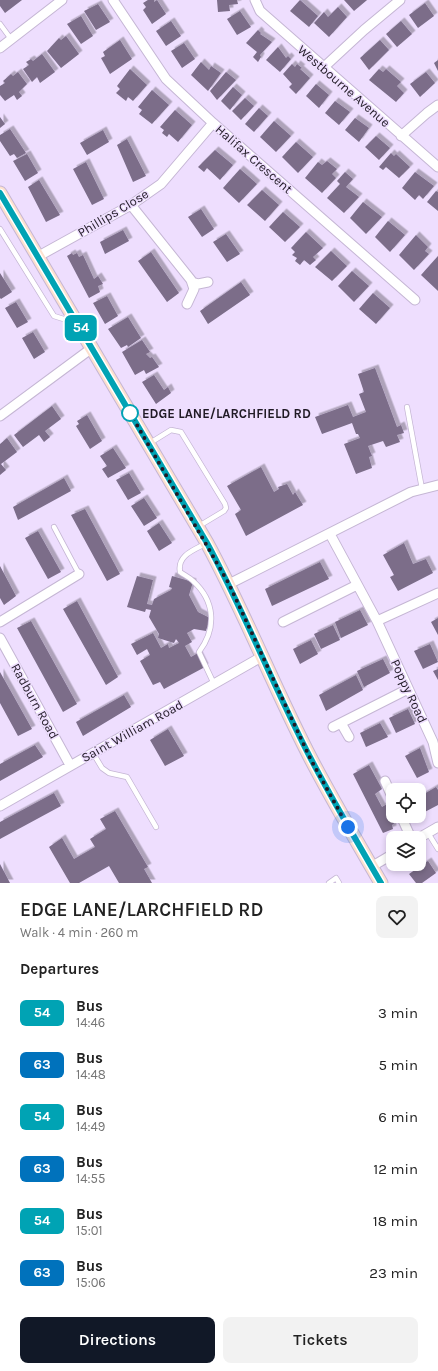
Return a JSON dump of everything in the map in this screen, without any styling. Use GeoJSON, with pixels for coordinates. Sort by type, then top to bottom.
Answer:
{"type":"FeatureCollection","features":[{"type":"Feature","properties":{"kind":"street"},"geometry":{"type":"LineString","coordinates":[[0,48],[62,0]]}},
{"type":"Feature","properties":{"kind":"street","name":"Halifax Crescent"},"geometry":{"type":"LineString","coordinates":[[114,0],[166,79],[213,123],[415,300]]}},
{"type":"Feature","properties":{"kind":"street","name":"Westbourne Avenue"},"geometry":{"type":"LineString","coordinates":[[255,0],[260,11],[323,68],[438,167]]}},
{"type":"Feature","properties":{"kind":"street"},"geometry":{"type":"LineString","coordinates":[[323,68],[364,30],[400,0]]}},
{"type":"Feature","properties":{"kind":"street"},"geometry":{"type":"LineString","coordinates":[[401,136],[438,105]]}},
{"type":"Feature","properties":{"kind":"street","name":"Phillips Close"},"geometry":{"type":"LineString","coordinates":[[37,257],[131,205],[161,184],[213,123]]}},
{"type":"Feature","properties":{"kind":"street"},"geometry":{"type":"LineString","coordinates":[[0,193],[207,543],[229,584],[310,758],[381,883]]}},
{"type":"Feature","properties":{"kind":"street"},"geometry":{"type":"LineString","coordinates":[[131,205],[192,282],[194,290],[187,304]]}},
{"type":"Feature","properties":{"kind":"street"},"geometry":{"type":"LineString","coordinates":[[192,282],[198,284],[208,282]]}},
{"type":"Feature","properties":{"kind":"street"},"geometry":{"type":"LineString","coordinates":[[0,416],[92,348]]}},
{"type":"Feature","properties":{"kind":"street"},"geometry":{"type":"LineString","coordinates":[[229,584],[411,492],[438,485]]}},
{"type":"Feature","properties":{"kind":"street","name":"Poppy Road"},"geometry":{"type":"LineString","coordinates":[[330,534],[376,621],[433,742],[438,763]]}},
{"type":"Feature","properties":{"kind":"street"},"geometry":{"type":"LineString","coordinates":[[0,622],[79,574]]}},
{"type":"Feature","properties":{"kind":"street"},"geometry":{"type":"LineString","coordinates":[[283,622],[357,585]]}},
{"type":"Feature","properties":{"kind":"street"},"geometry":{"type":"LineString","coordinates":[[376,621],[438,593]]}},
{"type":"Feature","properties":{"kind":"street"},"geometry":{"type":"LineString","coordinates":[[295,616],[298,625]]}},
{"type":"Feature","properties":{"kind":"street","name":"Radburn Road"},"geometry":{"type":"LineString","coordinates":[[0,638],[70,765]]}},
{"type":"Feature","properties":{"kind":"street","name":"Saint William Road"},"geometry":{"type":"LineString","coordinates":[[0,806],[263,656]]}},
{"type":"Feature","properties":{"kind":"street"},"geometry":{"type":"LineString","coordinates":[[349,737],[337,725],[408,689]]}},
{"type":"Feature","properties":{"kind":"street"},"geometry":{"type":"LineString","coordinates":[[428,833],[438,827]]}},
{"type":"Feature","properties":{"kind":"street"},"geometry":{"type":"LineString","coordinates":[[371,867],[386,858]]}},
{"type":"Feature","properties":{"kind":"lane"},"geometry":{"type":"LineString","coordinates":[[0,24],[11,39]]}},
{"type":"Feature","properties":{"kind":"lane"},"geometry":{"type":"LineString","coordinates":[[0,229],[54,316],[78,324]]}},
{"type":"Feature","properties":{"kind":"lane"},"geometry":{"type":"LineString","coordinates":[[407,407],[422,489]]}},
{"type":"Feature","properties":{"kind":"lane"},"geometry":{"type":"LineString","coordinates":[[149,444],[171,430],[181,432],[225,504],[226,508],[224,511],[197,527]]}},
{"type":"Feature","properties":{"kind":"lane"},"geometry":{"type":"LineString","coordinates":[[54,527],[79,574]]}},
{"type":"Feature","properties":{"kind":"lane"},"geometry":{"type":"LineString","coordinates":[[207,543],[185,555],[181,560],[179,567],[180,572],[197,585],[212,614],[212,624],[206,643],[199,652],[214,684]]}},
{"type":"Feature","properties":{"kind":"lane"},"geometry":{"type":"LineString","coordinates":[[92,753],[102,768],[109,773],[127,777],[156,827]]}},
{"type":"Feature","properties":{"kind":"lane"},"geometry":{"type":"LineString","coordinates":[[428,833],[438,849]]}},
{"type":"Feature","properties":{"kind":"lane"},"geometry":{"type":"LineString","coordinates":[[329,883],[336,878],[339,883]]}},
{"type":"Feature","properties":{"kind":"building"},"geometry":{"type":"Polygon","coordinates":[[[0,0],[22,0],[5,13],[0,6],[0,0]]]}},
{"type":"Feature","properties":{"kind":"building"},"geometry":{"type":"Polygon","coordinates":[[[148,0],[154,0],[154,2],[157,0],[166,14],[152,24],[143,10],[146,7],[143,3],[148,0]]]}},
{"type":"Feature","properties":{"kind":"building"},"geometry":{"type":"Polygon","coordinates":[[[217,0],[237,0],[238,4],[229,5],[230,11],[218,12],[217,0]]]}},
{"type":"Feature","properties":{"kind":"building"},"geometry":{"type":"Polygon","coordinates":[[[300,0],[318,16],[309,27],[290,11],[300,0]]]}},
{"type":"Feature","properties":{"kind":"building"},"geometry":{"type":"Polygon","coordinates":[[[344,0],[367,0],[354,11],[344,0]]]}},
{"type":"Feature","properties":{"kind":"building"},"geometry":{"type":"Polygon","coordinates":[[[425,3],[434,16],[418,28],[409,15],[425,3]]]}},
{"type":"Feature","properties":{"kind":"building"},"geometry":{"type":"Polygon","coordinates":[[[98,4],[110,22],[96,30],[84,11],[98,4]]]}},
{"type":"Feature","properties":{"kind":"building"},"geometry":{"type":"Polygon","coordinates":[[[338,7],[347,17],[329,37],[314,23],[324,12],[328,17],[338,7]]]}},
{"type":"Feature","properties":{"kind":"building"},"geometry":{"type":"Polygon","coordinates":[[[240,11],[251,27],[237,35],[227,19],[240,11]]]}},
{"type":"Feature","properties":{"kind":"building"},"geometry":{"type":"Polygon","coordinates":[[[81,16],[93,36],[81,44],[67,24],[81,16]]]}},
{"type":"Feature","properties":{"kind":"building"},"geometry":{"type":"Polygon","coordinates":[[[171,21],[181,36],[166,46],[156,31],[171,21]]]}},
{"type":"Feature","properties":{"kind":"building"},"geometry":{"type":"Polygon","coordinates":[[[401,21],[412,34],[397,47],[386,34],[401,21]]]}},
{"type":"Feature","properties":{"kind":"building"},"geometry":{"type":"Polygon","coordinates":[[[258,30],[261,33],[260,34],[272,42],[260,55],[261,57],[258,62],[253,57],[257,52],[246,43],[258,30]]]}},
{"type":"Feature","properties":{"kind":"building"},"geometry":{"type":"Polygon","coordinates":[[[66,36],[79,54],[61,68],[47,51],[59,38],[61,40],[66,36]]]}},
{"type":"Feature","properties":{"kind":"building"},"geometry":{"type":"Polygon","coordinates":[[[120,40],[132,59],[110,74],[101,58],[105,56],[103,52],[120,40]]]}},
{"type":"Feature","properties":{"kind":"building"},"geometry":{"type":"Polygon","coordinates":[[[380,40],[389,50],[369,70],[360,58],[380,40]]]}},
{"type":"Feature","properties":{"kind":"building"},"geometry":{"type":"Polygon","coordinates":[[[184,43],[195,59],[182,68],[171,51],[184,43]]]}},
{"type":"Feature","properties":{"kind":"building"},"geometry":{"type":"Polygon","coordinates":[[[278,47],[286,58],[288,56],[291,59],[280,72],[266,60],[278,47]]]}},
{"type":"Feature","properties":{"kind":"building"},"geometry":{"type":"Polygon","coordinates":[[[42,54],[55,72],[40,83],[37,77],[32,82],[23,69],[29,65],[26,62],[31,59],[33,61],[42,54]]]}},
{"type":"Feature","properties":{"kind":"building"},"geometry":{"type":"Polygon","coordinates":[[[438,60],[438,71],[434,63],[438,60]]]}},
{"type":"Feature","properties":{"kind":"building"},"geometry":{"type":"Polygon","coordinates":[[[201,62],[209,70],[211,66],[221,73],[208,91],[191,75],[201,62]]]}},
{"type":"Feature","properties":{"kind":"building"},"geometry":{"type":"Polygon","coordinates":[[[292,64],[295,67],[297,64],[302,68],[300,69],[310,78],[296,94],[289,87],[292,84],[283,74],[292,64]]]}},
{"type":"Feature","properties":{"kind":"building"},"geometry":{"type":"Polygon","coordinates":[[[130,69],[147,85],[133,101],[128,97],[126,101],[116,93],[120,89],[117,86],[130,69]]]}},
{"type":"Feature","properties":{"kind":"building"},"geometry":{"type":"Polygon","coordinates":[[[379,69],[383,72],[386,69],[401,82],[397,86],[404,93],[396,102],[369,80],[379,69]]]}},
{"type":"Feature","properties":{"kind":"building"},"geometry":{"type":"Polygon","coordinates":[[[18,72],[27,84],[19,92],[22,96],[17,100],[14,95],[5,101],[0,95],[0,86],[5,83],[3,81],[11,74],[13,76],[18,72]]]}},
{"type":"Feature","properties":{"kind":"building"},"geometry":{"type":"Polygon","coordinates":[[[226,72],[236,80],[217,100],[210,91],[226,72]]]}},
{"type":"Feature","properties":{"kind":"building"},"geometry":{"type":"Polygon","coordinates":[[[426,72],[435,83],[420,97],[410,84],[426,72]]]}},
{"type":"Feature","properties":{"kind":"building"},"geometry":{"type":"Polygon","coordinates":[[[316,84],[329,95],[319,108],[306,96],[316,84]]]}},
{"type":"Feature","properties":{"kind":"building"},"geometry":{"type":"Polygon","coordinates":[[[233,87],[242,95],[230,110],[221,101],[233,87]]]}},
{"type":"Feature","properties":{"kind":"building"},"geometry":{"type":"Polygon","coordinates":[[[152,90],[169,105],[152,124],[139,114],[142,110],[138,107],[152,90]]]}},
{"type":"Feature","properties":{"kind":"building"},"geometry":{"type":"Polygon","coordinates":[[[245,98],[254,106],[241,120],[232,111],[245,98]]]}},
{"type":"Feature","properties":{"kind":"building"},"geometry":{"type":"Polygon","coordinates":[[[335,101],[350,112],[339,125],[325,113],[335,101]]]}},
{"type":"Feature","properties":{"kind":"building"},"geometry":{"type":"Polygon","coordinates":[[[259,108],[268,116],[254,132],[245,124],[259,108]]]}},
{"type":"Feature","properties":{"kind":"building"},"geometry":{"type":"Polygon","coordinates":[[[175,110],[192,125],[178,142],[169,134],[167,137],[162,133],[164,130],[160,127],[175,110]]]}},
{"type":"Feature","properties":{"kind":"building"},"geometry":{"type":"Polygon","coordinates":[[[0,117],[5,124],[0,128],[0,117]]]}},
{"type":"Feature","properties":{"kind":"building"},"geometry":{"type":"Polygon","coordinates":[[[355,118],[369,128],[359,142],[345,130],[355,118]]]}},
{"type":"Feature","properties":{"kind":"building"},"geometry":{"type":"Polygon","coordinates":[[[274,121],[291,136],[276,152],[260,137],[274,121]]]}},
{"type":"Feature","properties":{"kind":"building"},"geometry":{"type":"Polygon","coordinates":[[[10,129],[26,153],[17,158],[14,154],[10,156],[0,141],[0,135],[10,129]]]}},
{"type":"Feature","properties":{"kind":"building"},"geometry":{"type":"Polygon","coordinates":[[[103,130],[109,142],[87,155],[80,143],[103,130]]]}},
{"type":"Feature","properties":{"kind":"building"},"geometry":{"type":"Polygon","coordinates":[[[376,136],[390,148],[379,160],[365,147],[376,136]]]}},
{"type":"Feature","properties":{"kind":"building"},"geometry":{"type":"Polygon","coordinates":[[[127,139],[146,176],[133,182],[117,145],[127,139]]]}},
{"type":"Feature","properties":{"kind":"building"},"geometry":{"type":"Polygon","coordinates":[[[296,142],[313,157],[298,173],[282,157],[296,142]]]}},
{"type":"Feature","properties":{"kind":"building"},"geometry":{"type":"Polygon","coordinates":[[[215,150],[233,165],[220,180],[207,168],[204,172],[198,167],[215,150]]]}},
{"type":"Feature","properties":{"kind":"building"},"geometry":{"type":"Polygon","coordinates":[[[391,153],[394,156],[396,154],[410,167],[399,178],[386,167],[383,170],[379,167],[391,153]]]}},
{"type":"Feature","properties":{"kind":"building"},"geometry":{"type":"Polygon","coordinates":[[[27,154],[38,173],[25,181],[13,161],[27,154]]]}},
{"type":"Feature","properties":{"kind":"building"},"geometry":{"type":"Polygon","coordinates":[[[327,161],[337,169],[332,174],[336,178],[322,193],[305,178],[318,162],[322,165],[327,161]]]}},
{"type":"Feature","properties":{"kind":"building"},"geometry":{"type":"Polygon","coordinates":[[[86,162],[104,199],[92,205],[73,169],[86,162]]]}},
{"type":"Feature","properties":{"kind":"building"},"geometry":{"type":"Polygon","coordinates":[[[240,169],[257,184],[239,203],[223,188],[240,169]]]}},
{"type":"Feature","properties":{"kind":"building"},"geometry":{"type":"Polygon","coordinates":[[[345,172],[353,179],[346,187],[359,197],[344,213],[327,198],[340,184],[337,181],[345,172]]]}},
{"type":"Feature","properties":{"kind":"building"},"geometry":{"type":"Polygon","coordinates":[[[415,172],[434,186],[423,199],[419,195],[415,200],[402,188],[415,172]]]}},
{"type":"Feature","properties":{"kind":"building"},"geometry":{"type":"Polygon","coordinates":[[[39,180],[60,215],[46,222],[28,187],[39,180]]]}},
{"type":"Feature","properties":{"kind":"building"},"geometry":{"type":"Polygon","coordinates":[[[262,190],[279,205],[265,221],[247,205],[262,190]]]}},
{"type":"Feature","properties":{"kind":"building"},"geometry":{"type":"Polygon","coordinates":[[[436,191],[438,192],[438,211],[427,202],[436,191]]]}},
{"type":"Feature","properties":{"kind":"building"},"geometry":{"type":"Polygon","coordinates":[[[363,202],[382,217],[366,234],[350,218],[363,202]]]}},
{"type":"Feature","properties":{"kind":"building"},"geometry":{"type":"Polygon","coordinates":[[[201,209],[214,229],[202,237],[188,217],[201,209]]]}},
{"type":"Feature","properties":{"kind":"building"},"geometry":{"type":"Polygon","coordinates":[[[283,212],[300,227],[285,242],[269,227],[283,212]]]}},
{"type":"Feature","properties":{"kind":"building"},"geometry":{"type":"Polygon","coordinates":[[[388,221],[405,235],[390,252],[375,237],[388,221]]]}},
{"type":"Feature","properties":{"kind":"building"},"geometry":{"type":"Polygon","coordinates":[[[123,230],[129,241],[105,254],[100,242],[123,230]]]}},
{"type":"Feature","properties":{"kind":"building"},"geometry":{"type":"Polygon","coordinates":[[[306,232],[323,248],[313,257],[316,260],[310,265],[304,260],[300,265],[295,261],[297,258],[292,255],[295,252],[291,248],[306,232]]]}},
{"type":"Feature","properties":{"kind":"building"},"geometry":{"type":"Polygon","coordinates":[[[226,234],[240,254],[227,262],[213,242],[226,234]]]}},
{"type":"Feature","properties":{"kind":"building"},"geometry":{"type":"Polygon","coordinates":[[[416,235],[428,247],[425,251],[429,254],[414,270],[399,255],[416,235]]]}},
{"type":"Feature","properties":{"kind":"building"},"geometry":{"type":"Polygon","coordinates":[[[331,251],[347,266],[332,281],[315,267],[331,251]]]}},
{"type":"Feature","properties":{"kind":"building"},"geometry":{"type":"Polygon","coordinates":[[[151,252],[179,293],[167,302],[138,261],[151,252]]]}},
{"type":"Feature","properties":{"kind":"building"},"geometry":{"type":"Polygon","coordinates":[[[72,253],[73,255],[77,253],[79,257],[83,255],[94,279],[98,276],[103,284],[98,286],[100,292],[89,298],[67,256],[72,253]]]}},
{"type":"Feature","properties":{"kind":"building"},"geometry":{"type":"Polygon","coordinates":[[[438,256],[438,291],[421,275],[438,256]]]}},
{"type":"Feature","properties":{"kind":"building"},"geometry":{"type":"Polygon","coordinates":[[[352,271],[369,286],[354,302],[338,286],[352,271]]]}},
{"type":"Feature","properties":{"kind":"building"},"geometry":{"type":"Polygon","coordinates":[[[0,273],[12,292],[1,299],[0,298],[0,273]]]}},
{"type":"Feature","properties":{"kind":"building"},"geometry":{"type":"Polygon","coordinates":[[[241,282],[250,295],[208,324],[200,311],[241,282]]]}},
{"type":"Feature","properties":{"kind":"building"},"geometry":{"type":"Polygon","coordinates":[[[373,293],[390,308],[376,324],[359,309],[373,293]]]}},
{"type":"Feature","properties":{"kind":"building"},"geometry":{"type":"Polygon","coordinates":[[[107,296],[118,316],[105,324],[93,303],[107,296]]]}},
{"type":"Feature","properties":{"kind":"building"},"geometry":{"type":"Polygon","coordinates":[[[16,302],[28,322],[17,328],[5,308],[16,302]]]}},
{"type":"Feature","properties":{"kind":"building"},"geometry":{"type":"Polygon","coordinates":[[[128,317],[141,338],[128,347],[127,345],[121,348],[108,329],[128,317]]]}},
{"type":"Feature","properties":{"kind":"building"},"geometry":{"type":"Polygon","coordinates":[[[33,332],[45,352],[34,359],[22,338],[33,332]]]}},
{"type":"Feature","properties":{"kind":"building"},"geometry":{"type":"Polygon","coordinates":[[[142,340],[150,352],[146,354],[150,358],[152,357],[159,367],[146,374],[144,370],[135,375],[122,352],[142,340]]]}},
{"type":"Feature","properties":{"kind":"building"},"geometry":{"type":"Polygon","coordinates":[[[375,368],[397,427],[401,425],[404,433],[397,435],[400,442],[386,447],[383,441],[368,446],[372,456],[369,457],[372,468],[356,474],[344,444],[360,438],[358,434],[356,434],[352,423],[322,434],[315,417],[348,405],[353,417],[366,412],[359,394],[364,392],[358,374],[375,368]]]}},
{"type":"Feature","properties":{"kind":"building"},"geometry":{"type":"Polygon","coordinates":[[[154,375],[164,390],[168,387],[171,393],[156,404],[142,382],[154,375]]]}},
{"type":"Feature","properties":{"kind":"building"},"geometry":{"type":"Polygon","coordinates":[[[52,406],[61,419],[45,431],[50,437],[44,442],[39,435],[23,447],[14,435],[52,406]]]}},
{"type":"Feature","properties":{"kind":"building"},"geometry":{"type":"Polygon","coordinates":[[[87,415],[102,441],[90,449],[76,426],[79,424],[77,421],[87,415]]]}},
{"type":"Feature","properties":{"kind":"building"},"geometry":{"type":"Polygon","coordinates":[[[7,438],[17,452],[1,464],[6,470],[0,475],[0,444],[7,438]]]}},
{"type":"Feature","properties":{"kind":"building"},"geometry":{"type":"Polygon","coordinates":[[[113,448],[126,468],[108,478],[102,469],[107,466],[100,456],[113,448]]]}},
{"type":"Feature","properties":{"kind":"building"},"geometry":{"type":"Polygon","coordinates":[[[261,467],[274,492],[279,489],[278,487],[287,484],[293,495],[295,492],[303,505],[246,536],[235,514],[241,510],[227,486],[261,467]]]}},
{"type":"Feature","properties":{"kind":"building"},"geometry":{"type":"Polygon","coordinates":[[[129,473],[141,493],[128,500],[116,480],[129,473]]]}},
{"type":"Feature","properties":{"kind":"building"},"geometry":{"type":"Polygon","coordinates":[[[64,478],[71,491],[18,520],[13,507],[64,478]]]}},
{"type":"Feature","properties":{"kind":"building"},"geometry":{"type":"Polygon","coordinates":[[[144,498],[157,518],[144,526],[131,506],[144,498]]]}},
{"type":"Feature","properties":{"kind":"building"},"geometry":{"type":"Polygon","coordinates":[[[85,509],[120,574],[107,581],[71,515],[85,509]]]}},
{"type":"Feature","properties":{"kind":"building"},"geometry":{"type":"Polygon","coordinates":[[[159,523],[172,543],[159,551],[147,531],[159,523]]]}},
{"type":"Feature","properties":{"kind":"building"},"geometry":{"type":"Polygon","coordinates":[[[38,531],[61,572],[48,579],[25,538],[38,531]]]}},
{"type":"Feature","properties":{"kind":"building"},"geometry":{"type":"Polygon","coordinates":[[[404,543],[413,564],[426,559],[433,573],[398,591],[390,577],[394,575],[383,555],[404,543]]]}},
{"type":"Feature","properties":{"kind":"building"},"geometry":{"type":"Polygon","coordinates":[[[320,562],[329,579],[272,606],[265,589],[320,562]]]}},
{"type":"Feature","properties":{"kind":"building"},"geometry":{"type":"Polygon","coordinates":[[[0,566],[16,596],[4,605],[0,598],[0,566]]]}},
{"type":"Feature","properties":{"kind":"building"},"geometry":{"type":"Polygon","coordinates":[[[137,576],[153,580],[147,604],[152,605],[154,599],[171,590],[172,588],[169,587],[172,576],[193,582],[189,595],[198,612],[210,618],[206,631],[194,629],[187,633],[192,642],[185,646],[191,657],[198,653],[205,667],[164,689],[160,682],[153,685],[140,661],[150,655],[147,649],[137,655],[131,644],[153,633],[161,648],[168,644],[169,648],[179,643],[176,639],[174,643],[158,638],[159,634],[149,617],[151,610],[146,609],[145,612],[127,607],[137,576]]]}},
{"type":"Feature","properties":{"kind":"building"},"geometry":{"type":"Polygon","coordinates":[[[77,601],[118,677],[106,685],[63,609],[77,601]]]}},
{"type":"Feature","properties":{"kind":"building"},"geometry":{"type":"Polygon","coordinates":[[[360,610],[368,625],[341,638],[335,622],[360,610]]]}},
{"type":"Feature","properties":{"kind":"building"},"geometry":{"type":"Polygon","coordinates":[[[438,618],[438,635],[431,622],[438,618]]]}},
{"type":"Feature","properties":{"kind":"building"},"geometry":{"type":"Polygon","coordinates":[[[31,621],[77,704],[63,712],[17,628],[31,621]]]}},
{"type":"Feature","properties":{"kind":"building"},"geometry":{"type":"Polygon","coordinates":[[[333,625],[340,640],[321,649],[314,634],[333,625]]]}},
{"type":"Feature","properties":{"kind":"building"},"geometry":{"type":"Polygon","coordinates":[[[311,640],[318,654],[300,664],[293,649],[311,640]]]}},
{"type":"Feature","properties":{"kind":"building"},"geometry":{"type":"Polygon","coordinates":[[[430,644],[438,662],[423,669],[414,651],[430,644]]]}},
{"type":"Feature","properties":{"kind":"building"},"geometry":{"type":"Polygon","coordinates":[[[383,659],[390,673],[364,687],[357,671],[383,659]]]}},
{"type":"Feature","properties":{"kind":"building"},"geometry":{"type":"Polygon","coordinates":[[[438,669],[438,680],[433,671],[438,669]]]}},
{"type":"Feature","properties":{"kind":"building"},"geometry":{"type":"Polygon","coordinates":[[[0,672],[32,729],[18,736],[0,703],[0,672]]]}},
{"type":"Feature","properties":{"kind":"building"},"geometry":{"type":"Polygon","coordinates":[[[356,675],[363,690],[326,711],[319,695],[356,675]]]}},
{"type":"Feature","properties":{"kind":"building"},"geometry":{"type":"Polygon","coordinates":[[[124,695],[131,707],[83,736],[76,722],[124,695]]]}},
{"type":"Feature","properties":{"kind":"building"},"geometry":{"type":"Polygon","coordinates":[[[408,709],[415,724],[396,733],[389,718],[408,709]]]}},
{"type":"Feature","properties":{"kind":"building"},"geometry":{"type":"Polygon","coordinates":[[[380,723],[388,737],[366,747],[360,733],[380,723]]]}},
{"type":"Feature","properties":{"kind":"building"},"geometry":{"type":"Polygon","coordinates":[[[168,729],[184,756],[165,766],[150,740],[168,729]]]}},
{"type":"Feature","properties":{"kind":"building"},"geometry":{"type":"Polygon","coordinates":[[[35,745],[43,757],[0,781],[0,764],[35,745]]]}},
{"type":"Feature","properties":{"kind":"building"},"geometry":{"type":"Polygon","coordinates":[[[420,748],[429,772],[417,778],[405,756],[420,748]]]}},
{"type":"Feature","properties":{"kind":"building"},"geometry":{"type":"Polygon","coordinates":[[[369,765],[382,789],[375,794],[382,807],[386,805],[386,823],[394,823],[392,825],[393,829],[383,833],[353,774],[369,765]]]}},
{"type":"Feature","properties":{"kind":"building"},"geometry":{"type":"Polygon","coordinates":[[[436,787],[438,790],[438,805],[426,811],[426,793],[436,787]]]}},
{"type":"Feature","properties":{"kind":"building"},"geometry":{"type":"Polygon","coordinates":[[[54,793],[61,806],[0,839],[0,822],[54,793]]]}},
{"type":"Feature","properties":{"kind":"building"},"geometry":{"type":"Polygon","coordinates":[[[115,811],[148,867],[144,869],[152,883],[119,883],[109,866],[79,883],[70,883],[49,847],[62,838],[74,859],[95,847],[90,839],[106,829],[100,819],[115,811]]]}},
{"type":"Feature","properties":{"kind":"building"},"geometry":{"type":"Polygon","coordinates":[[[428,861],[436,873],[422,883],[416,883],[409,874],[413,871],[426,871],[426,862],[428,861]]]}},
{"type":"Feature","properties":{"kind":"building"},"geometry":{"type":"Polygon","coordinates":[[[0,864],[10,883],[0,883],[0,864]]]}},
{"type":"Feature","properties":{"kind":"bus line","name":"54"},"geometry":{"type":"LineString","coordinates":[[0,193],[207,543],[229,584],[310,758],[381,883]]}},
{"type":"Feature","properties":{"kind":"place","name":"EDGE LANE/LARCHFIELD RD"},"geometry":{"type":"Point","coordinates":[130,413]}},
{"type":"Feature","properties":{"kind":"route"},"geometry":{"type":"LineString","coordinates":[[130,413],[207,543],[229,584],[310,758],[348,827]]}}]}
